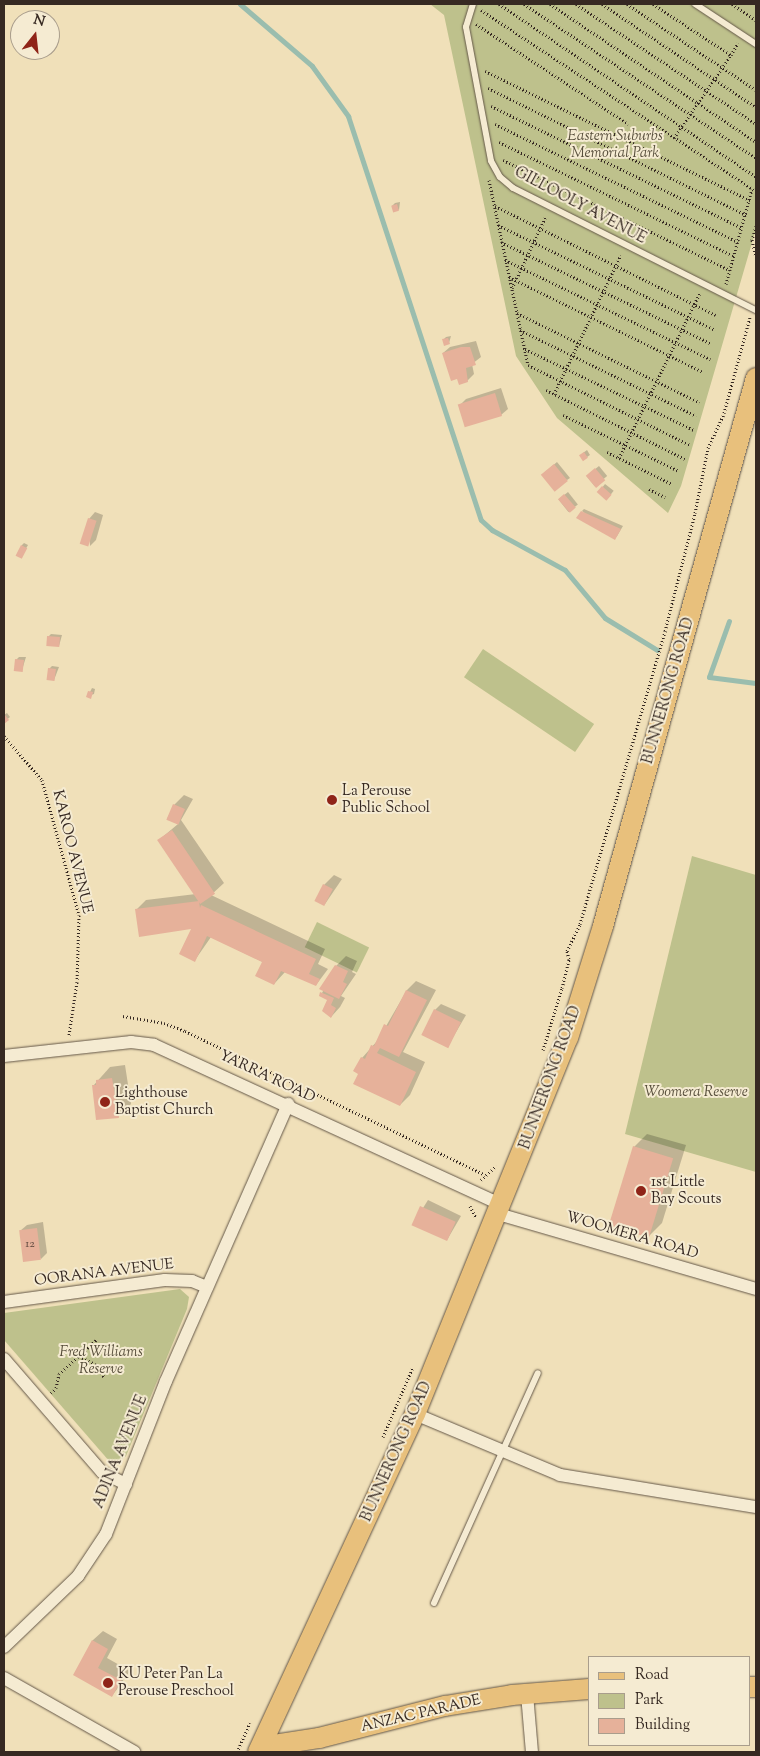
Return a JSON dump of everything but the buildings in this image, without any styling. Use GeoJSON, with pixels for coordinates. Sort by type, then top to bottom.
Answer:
{"type":"FeatureCollection","features":[{"type":"Feature","properties":{"kind":"main road","name":"BUNNERONG ROAD"},"geometry":{"type":"LineString","coordinates":[[259,1750],[415,1414],[500,1210],[568,1038],[603,926],[756,378]]}},
{"type":"Feature","properties":{"kind":"main road","name":"ANZAC PARADE"},"geometry":{"type":"LineString","coordinates":[[259,1750],[319,1738],[444,1706],[527,1694],[588,1689]]}},
{"type":"Feature","properties":{"kind":"street","name":"YARRA ROAD"},"geometry":{"type":"LineString","coordinates":[[4,1056],[131,1042],[154,1045],[288,1104],[476,1193],[500,1210]]}},
{"type":"Feature","properties":{"kind":"street","name":"ADINA AVENUE"},"geometry":{"type":"LineString","coordinates":[[4,1647],[94,1556],[126,1484],[207,1287],[288,1104]]}},
{"type":"Feature","properties":{"kind":"street","name":"WOOMERA ROAD"},"geometry":{"type":"LineString","coordinates":[[500,1210],[756,1289]]}},
{"type":"Feature","properties":{"kind":"street","name":"OORANA AVENUE"},"geometry":{"type":"LineString","coordinates":[[4,1302],[165,1280],[192,1281],[207,1287]]}},
{"type":"Feature","properties":{"kind":"street"},"geometry":{"type":"LineString","coordinates":[[4,1359],[102,1472],[126,1484]]}},
{"type":"Feature","properties":{"kind":"street"},"geometry":{"type":"LineString","coordinates":[[415,1414],[501,1452],[560,1475],[756,1507]]}},
{"type":"Feature","properties":{"kind":"street"},"geometry":{"type":"LineString","coordinates":[[4,1678],[134,1752]]}},
{"type":"Feature","properties":{"kind":"street"},"geometry":{"type":"LineString","coordinates":[[527,1694],[532,1752]]}},
{"type":"Feature","properties":{"kind":"lane","name":"GILLOOLY AVENUE"},"geometry":{"type":"LineString","coordinates":[[473,4],[466,27],[490,161],[500,177],[513,188],[754,310]]}},
{"type":"Feature","properties":{"kind":"lane"},"geometry":{"type":"LineString","coordinates":[[695,4],[756,44]]}},
{"type":"Feature","properties":{"kind":"lane"},"geometry":{"type":"LineString","coordinates":[[434,1603],[538,1374]]}},
{"type":"Feature","properties":{"kind":"path"},"geometry":{"type":"LineString","coordinates":[[475,32],[473,21],[483,4]]}},
{"type":"Feature","properties":{"kind":"path"},"geometry":{"type":"LineString","coordinates":[[499,4],[756,176]]}},
{"type":"Feature","properties":{"kind":"path"},"geometry":{"type":"LineString","coordinates":[[524,4],[756,158]]}},
{"type":"Feature","properties":{"kind":"path"},"geometry":{"type":"LineString","coordinates":[[550,4],[756,142]]}},
{"type":"Feature","properties":{"kind":"path"},"geometry":{"type":"LineString","coordinates":[[576,4],[756,124]]}},
{"type":"Feature","properties":{"kind":"path"},"geometry":{"type":"LineString","coordinates":[[602,4],[756,107]]}},
{"type":"Feature","properties":{"kind":"path"},"geometry":{"type":"LineString","coordinates":[[627,4],[756,90]]}},
{"type":"Feature","properties":{"kind":"path"},"geometry":{"type":"LineString","coordinates":[[653,4],[731,55]]}},
{"type":"Feature","properties":{"kind":"path"},"geometry":{"type":"LineString","coordinates":[[732,4],[756,20]]}},
{"type":"Feature","properties":{"kind":"path"},"geometry":{"type":"LineString","coordinates":[[480,9],[754,190],[725,284],[716,280]]}},
{"type":"Feature","properties":{"kind":"path"},"geometry":{"type":"LineString","coordinates":[[473,21],[628,124]]}},
{"type":"Feature","properties":{"kind":"path"},"geometry":{"type":"LineString","coordinates":[[674,138],[738,43]]}},
{"type":"Feature","properties":{"kind":"path"},"geometry":{"type":"LineString","coordinates":[[504,165],[483,70],[750,200]]}},
{"type":"Feature","properties":{"kind":"path"},"geometry":{"type":"LineString","coordinates":[[487,88],[746,215]]}},
{"type":"Feature","properties":{"kind":"path"},"geometry":{"type":"LineString","coordinates":[[491,106],[742,228]]}},
{"type":"Feature","properties":{"kind":"path"},"geometry":{"type":"LineString","coordinates":[[495,124],[738,242]]}},
{"type":"Feature","properties":{"kind":"path"},"geometry":{"type":"LineString","coordinates":[[499,142],[734,256]]}},
{"type":"Feature","properties":{"kind":"path"},"geometry":{"type":"LineString","coordinates":[[503,160],[730,270]]}},
{"type":"Feature","properties":{"kind":"path"},"geometry":{"type":"LineString","coordinates":[[487,171],[528,365],[690,445]]}},
{"type":"Feature","properties":{"kind":"path"},"geometry":{"type":"LineString","coordinates":[[494,206],[716,315]]}},
{"type":"Feature","properties":{"kind":"path"},"geometry":{"type":"LineString","coordinates":[[511,289],[546,216]]}},
{"type":"Feature","properties":{"kind":"path"},"geometry":{"type":"LineString","coordinates":[[498,225],[715,330]]}},
{"type":"Feature","properties":{"kind":"path"},"geometry":{"type":"LineString","coordinates":[[756,226],[752,240],[756,257]]}},
{"type":"Feature","properties":{"kind":"path"},"geometry":{"type":"LineString","coordinates":[[501,242],[712,344]]}},
{"type":"Feature","properties":{"kind":"path"},"geometry":{"type":"LineString","coordinates":[[554,394],[622,255]]}},
{"type":"Feature","properties":{"kind":"path"},"geometry":{"type":"LineString","coordinates":[[505,260],[710,359]]}},
{"type":"Feature","properties":{"kind":"path"},"geometry":{"type":"LineString","coordinates":[[509,277],[703,372]]}},
{"type":"Feature","properties":{"kind":"path"},"geometry":{"type":"LineString","coordinates":[[619,458],[700,292]]}},
{"type":"Feature","properties":{"kind":"path"},"geometry":{"type":"LineString","coordinates":[[539,1060],[562,988],[569,959],[567,951],[580,924],[665,631],[695,513],[708,448],[724,413],[754,310]]}},
{"type":"Feature","properties":{"kind":"path"},"geometry":{"type":"LineString","coordinates":[[516,313],[699,402]]}},
{"type":"Feature","properties":{"kind":"path"},"geometry":{"type":"LineString","coordinates":[[520,330],[696,416]]}},
{"type":"Feature","properties":{"kind":"path"},"geometry":{"type":"LineString","coordinates":[[524,349],[694,430]]}},
{"type":"Feature","properties":{"kind":"path"},"geometry":{"type":"LineString","coordinates":[[546,390],[685,459]]}},
{"type":"Feature","properties":{"kind":"path"},"geometry":{"type":"LineString","coordinates":[[563,415],[680,471]]}},
{"type":"Feature","properties":{"kind":"path"},"geometry":{"type":"LineString","coordinates":[[607,452],[672,484]]}},
{"type":"Feature","properties":{"kind":"path"},"geometry":{"type":"LineString","coordinates":[[649,489],[665,497]]}},
{"type":"Feature","properties":{"kind":"path","name":"KAROO AVENUE"},"geometry":{"type":"LineString","coordinates":[[4,736],[42,780],[79,915],[77,982],[67,1050]]}},
{"type":"Feature","properties":{"kind":"path"},"geometry":{"type":"LineString","coordinates":[[123,1016],[164,1023],[185,1031],[486,1176]]}},
{"type":"Feature","properties":{"kind":"path"},"geometry":{"type":"LineString","coordinates":[[476,1224],[470,1205],[481,1178],[486,1176],[500,1162]]}},
{"type":"Feature","properties":{"kind":"path"},"geometry":{"type":"LineString","coordinates":[[40,1401],[56,1388],[59,1374],[98,1339]]}},
{"type":"Feature","properties":{"kind":"path"},"geometry":{"type":"LineString","coordinates":[[78,1356],[96,1364],[104,1377]]}},
{"type":"Feature","properties":{"kind":"path"},"geometry":{"type":"LineString","coordinates":[[382,1438],[414,1365]]}},
{"type":"Feature","properties":{"kind":"path"},"geometry":{"type":"LineString","coordinates":[[236,1752],[253,1717]]}},
{"type":"Feature","properties":{"kind":"green space","name":"Eastern Suburbs Memorial Park"},"geometry":{"type":"Polygon","coordinates":[[[430,4],[756,4],[756,229],[681,486],[668,513],[557,418],[516,356],[444,15],[430,4]]]}},
{"type":"Feature","properties":{"kind":"green space"},"geometry":{"type":"Polygon","coordinates":[[[483,649],[594,724],[575,752],[464,677],[483,649]]]}},
{"type":"Feature","properties":{"kind":"green space","name":"Woomera Reserve"},"geometry":{"type":"Polygon","coordinates":[[[692,856],[756,875],[756,1172],[625,1134],[692,856]]]}},
{"type":"Feature","properties":{"kind":"green space"},"geometry":{"type":"Polygon","coordinates":[[[317,922],[369,947],[357,973],[305,947],[317,922]]]}},
{"type":"Feature","properties":{"kind":"green space","name":"Fred Williams Reserve"},"geometry":{"type":"Polygon","coordinates":[[[180,1289],[189,1297],[187,1309],[126,1456],[119,1462],[110,1462],[4,1340],[4,1313],[180,1289]]]}},
{"type":"Feature","properties":{"kind":"waterway"},"geometry":{"type":"LineString","coordinates":[[240,4],[312,66],[348,116],[481,520],[492,530],[565,570],[605,618],[657,650]]}},
{"type":"Feature","properties":{"kind":"waterway"},"geometry":{"type":"LineString","coordinates":[[729,621],[709,677],[756,683]]}},
{"type":"Feature","properties":{"kind":"place","name":"La Perouse Public School"},"geometry":{"type":"Point","coordinates":[332,800]}},
{"type":"Feature","properties":{"kind":"place","name":"Lighthouse Baptist Church"},"geometry":{"type":"Point","coordinates":[105,1102]}},
{"type":"Feature","properties":{"kind":"place","name":"1st Little Bay Scouts"},"geometry":{"type":"Point","coordinates":[641,1191]}},
{"type":"Feature","properties":{"kind":"place","name":"KU Peter Pan La Perouse Preschool"},"geometry":{"type":"Point","coordinates":[108,1683]}}]}
